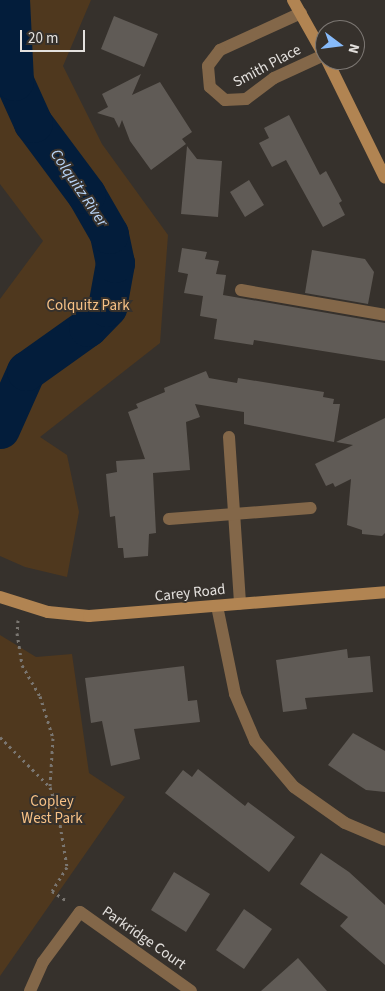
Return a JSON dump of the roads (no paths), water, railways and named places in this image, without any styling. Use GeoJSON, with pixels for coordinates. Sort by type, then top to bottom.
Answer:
{"type":"FeatureCollection","features":[{"type":"Feature","properties":{"kind":"street"},"geometry":{"type":"LineString","coordinates":[[293,0],[315,39]]}},
{"type":"Feature","properties":{"kind":"street","name":"Smith Place"},"geometry":{"type":"LineString","coordinates":[[301,13],[220,50],[208,66],[210,87],[225,100],[246,99],[274,78],[315,61]]}},
{"type":"Feature","properties":{"kind":"street"},"geometry":{"type":"LineString","coordinates":[[331,70],[385,178]]}},
{"type":"Feature","properties":{"kind":"street"},"geometry":{"type":"LineString","coordinates":[[241,290],[385,315]]}},
{"type":"Feature","properties":{"kind":"street"},"geometry":{"type":"LineString","coordinates":[[230,437],[240,604]]}},
{"type":"Feature","properties":{"kind":"street"},"geometry":{"type":"LineString","coordinates":[[169,519],[311,508]]}},
{"type":"Feature","properties":{"kind":"street","name":"Carey Road"},"geometry":{"type":"LineString","coordinates":[[0,598],[48,612],[89,616],[385,592]]}},
{"type":"Feature","properties":{"kind":"street"},"geometry":{"type":"LineString","coordinates":[[217,606],[234,694],[255,741],[294,786],[345,823],[385,840]]}},
{"type":"Feature","properties":{"kind":"street","name":"Parkridge Court"},"geometry":{"type":"LineString","coordinates":[[30,991],[43,962],[80,912],[190,991]]}},
{"type":"Feature","properties":{"kind":"waterway","name":"Colquitz River"},"geometry":{"type":"LineString","coordinates":[[0,429],[26,371],[88,327],[107,307],[115,263],[109,234],[86,194],[33,123],[14,81],[10,0]]}},
{"type":"Feature","properties":{"kind":"park label","name":"Colquitz Park"},"geometry":{"type":"Point","coordinates":[88,306]}},
{"type":"Feature","properties":{"kind":"park label","name":"Copley West Park"},"geometry":{"type":"Point","coordinates":[52,810]}}]}
